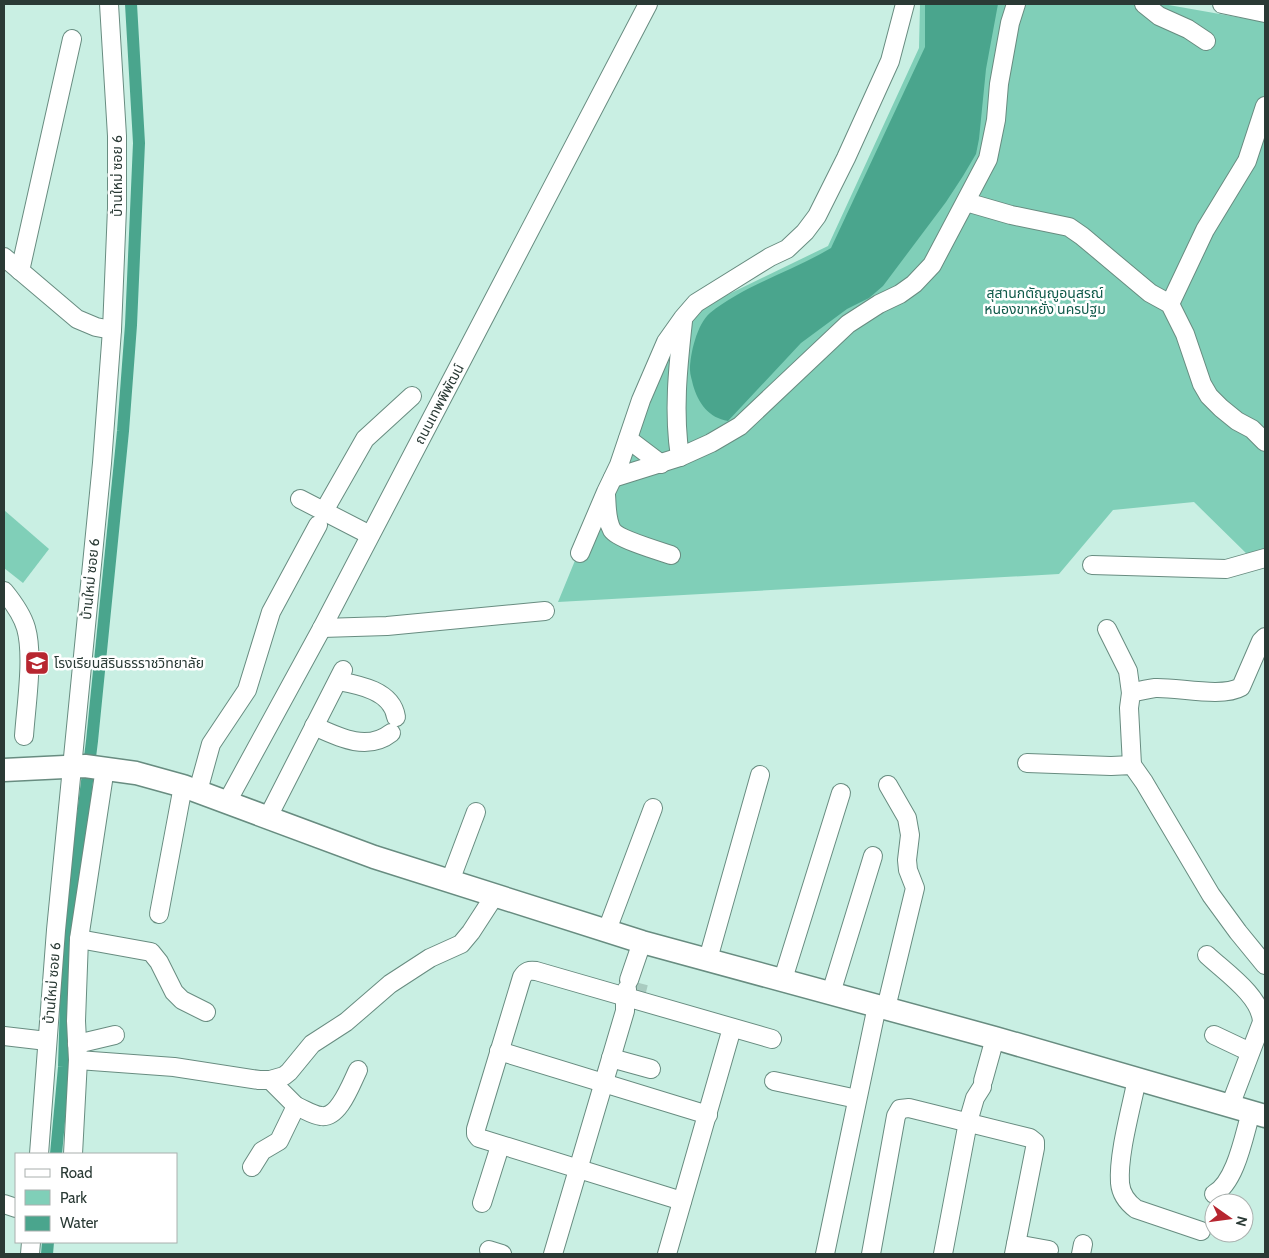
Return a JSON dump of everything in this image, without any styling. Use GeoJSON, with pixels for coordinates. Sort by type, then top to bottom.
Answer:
{"type":"FeatureCollection","features":[{"type":"Feature","properties":{"kind":"main road"},"geometry":{"type":"LineString","coordinates":[[4,770],[89,767],[136,773],[227,802],[374,857],[647,943],[783,979],[1258,1114]]}},
{"type":"Feature","properties":{"kind":"street","name":"บ้านใหม่ ซอย 6"},"geometry":{"type":"LineString","coordinates":[[39,1153],[47,1041],[89,767],[101,470],[112,330],[117,208],[117,136],[109,4]]}},
{"type":"Feature","properties":{"kind":"street","name":"ถนนเทพพิพัฒน์"},"geometry":{"type":"LineString","coordinates":[[227,802],[322,628],[648,4]]}},
{"type":"Feature","properties":{"kind":"street"},"geometry":{"type":"LineString","coordinates":[[580,553],[619,465],[641,400],[666,342],[696,303],[770,257],[787,249],[805,232],[817,216],[846,158],[890,61],[905,4]]}},
{"type":"Feature","properties":{"kind":"street"},"geometry":{"type":"LineString","coordinates":[[610,485],[711,443],[740,426],[848,324],[879,304],[900,294],[914,284],[932,265],[988,159],[996,120],[999,84],[1010,23],[1016,4]]}},
{"type":"Feature","properties":{"kind":"street"},"geometry":{"type":"LineString","coordinates":[[1144,4],[1159,16],[1188,28],[1206,41]]}},
{"type":"Feature","properties":{"kind":"street"},"geometry":{"type":"LineString","coordinates":[[1222,4],[1265,13]]}},
{"type":"Feature","properties":{"kind":"street"},"geometry":{"type":"LineString","coordinates":[[20,271],[72,39]]}},
{"type":"Feature","properties":{"kind":"street"},"geometry":{"type":"LineString","coordinates":[[1170,304],[1205,230],[1247,161],[1265,106]]}},
{"type":"Feature","properties":{"kind":"street"},"geometry":{"type":"LineString","coordinates":[[966,202],[1012,215],[1069,227],[1150,293],[1170,304],[1186,334],[1202,384],[1209,396],[1237,421],[1252,429],[1265,442]]}},
{"type":"Feature","properties":{"kind":"street"},"geometry":{"type":"LineString","coordinates":[[4,257],[76,319],[96,327],[112,330]]}},
{"type":"Feature","properties":{"kind":"street"},"geometry":{"type":"LineString","coordinates":[[680,457],[676,428],[677,380],[683,318]]}},
{"type":"Feature","properties":{"kind":"street"},"geometry":{"type":"LineString","coordinates":[[159,914],[190,789],[211,744],[247,690],[271,612],[365,439],[412,396]]}},
{"type":"Feature","properties":{"kind":"street"},"geometry":{"type":"LineString","coordinates":[[628,439],[661,464]]}},
{"type":"Feature","properties":{"kind":"street"},"geometry":{"type":"LineString","coordinates":[[610,485],[607,515],[613,531],[621,537],[671,555]]}},
{"type":"Feature","properties":{"kind":"street"},"geometry":{"type":"LineString","coordinates":[[300,499],[321,518],[370,535]]}},
{"type":"Feature","properties":{"kind":"street"},"geometry":{"type":"LineString","coordinates":[[1092,566],[1226,569],[1265,558]]}},
{"type":"Feature","properties":{"kind":"street"},"geometry":{"type":"LineString","coordinates":[[4,591],[20,613],[30,645],[24,736]]}},
{"type":"Feature","properties":{"kind":"street"},"geometry":{"type":"LineString","coordinates":[[322,628],[387,626],[545,611]]}},
{"type":"Feature","properties":{"kind":"street"},"geometry":{"type":"LineString","coordinates":[[1108,628],[1128,671],[1131,693],[1129,708],[1132,765],[1211,895],[1265,965]]}},
{"type":"Feature","properties":{"kind":"street"},"geometry":{"type":"LineString","coordinates":[[1131,693],[1154,688],[1221,692],[1235,690],[1241,686],[1261,641],[1265,637]]}},
{"type":"Feature","properties":{"kind":"street"},"geometry":{"type":"LineString","coordinates":[[268,817],[314,726],[341,676],[378,693],[389,702],[395,711],[393,725],[379,740],[368,743],[338,737],[314,726]]}},
{"type":"Feature","properties":{"kind":"street"},"geometry":{"type":"LineString","coordinates":[[1027,763],[1132,765]]}},
{"type":"Feature","properties":{"kind":"street"},"geometry":{"type":"LineString","coordinates":[[73,1153],[78,1052],[78,939],[89,767]]}},
{"type":"Feature","properties":{"kind":"street"},"geometry":{"type":"LineString","coordinates":[[708,959],[760,775]]}},
{"type":"Feature","properties":{"kind":"street"},"geometry":{"type":"LineString","coordinates":[[825,1254],[857,1099],[915,888],[908,870],[907,860],[910,835],[907,818],[888,785]]}},
{"type":"Feature","properties":{"kind":"street"},"geometry":{"type":"LineString","coordinates":[[783,979],[841,793]]}},
{"type":"Feature","properties":{"kind":"street"},"geometry":{"type":"LineString","coordinates":[[607,930],[653,808]]}},
{"type":"Feature","properties":{"kind":"street"},"geometry":{"type":"LineString","coordinates":[[450,881],[476,812]]}},
{"type":"Feature","properties":{"kind":"street"},"geometry":{"type":"LineString","coordinates":[[830,993],[873,856]]}},
{"type":"Feature","properties":{"kind":"street"},"geometry":{"type":"LineString","coordinates":[[78,1052],[259,1080],[270,1080],[284,1076],[312,1044],[346,1022],[390,984],[430,958],[461,944],[471,932],[494,895]]}},
{"type":"Feature","properties":{"kind":"street"},"geometry":{"type":"LineString","coordinates":[[78,939],[151,952],[159,962],[174,992],[182,1000],[206,1012]]}},
{"type":"Feature","properties":{"kind":"street"},"geometry":{"type":"LineString","coordinates":[[553,1254],[647,943]]}},
{"type":"Feature","properties":{"kind":"street"},"geometry":{"type":"LineString","coordinates":[[1206,955],[1252,997],[1262,1015],[1262,1022],[1230,1106]]}},
{"type":"Feature","properties":{"kind":"street"},"geometry":{"type":"LineString","coordinates":[[682,1201],[578,1168],[500,1146],[479,1138],[476,1134],[522,977],[525,972],[530,970],[631,993],[732,1028],[772,1039]]}},
{"type":"Feature","properties":{"kind":"street"},"geometry":{"type":"LineString","coordinates":[[667,1254],[732,1028]]}},
{"type":"Feature","properties":{"kind":"street"},"geometry":{"type":"LineString","coordinates":[[78,1052],[115,1035]]}},
{"type":"Feature","properties":{"kind":"street"},"geometry":{"type":"LineString","coordinates":[[1214,1035],[1250,1052]]}},
{"type":"Feature","properties":{"kind":"street"},"geometry":{"type":"LineString","coordinates":[[4,1036],[47,1041]]}},
{"type":"Feature","properties":{"kind":"street"},"geometry":{"type":"LineString","coordinates":[[943,1254],[968,1122],[990,1037]]}},
{"type":"Feature","properties":{"kind":"street"},"geometry":{"type":"LineString","coordinates":[[499,1051],[708,1115]]}},
{"type":"Feature","properties":{"kind":"street"},"geometry":{"type":"LineString","coordinates":[[611,1058],[651,1069]]}},
{"type":"Feature","properties":{"kind":"street"},"geometry":{"type":"LineString","coordinates":[[270,1080],[296,1106],[320,1116],[332,1115],[338,1109],[358,1070]]}},
{"type":"Feature","properties":{"kind":"street"},"geometry":{"type":"LineString","coordinates":[[1136,1079],[1122,1158],[1120,1185],[1124,1197],[1136,1209],[1201,1231]]}},
{"type":"Feature","properties":{"kind":"street"},"geometry":{"type":"LineString","coordinates":[[774,1081],[857,1099]]}},
{"type":"Feature","properties":{"kind":"street"},"geometry":{"type":"LineString","coordinates":[[252,1167],[262,1151],[278,1141],[296,1106]]}},
{"type":"Feature","properties":{"kind":"street"},"geometry":{"type":"LineString","coordinates":[[871,1254],[896,1116],[900,1109],[909,1108],[1030,1138],[1035,1142],[1036,1148],[1015,1249],[1049,1250]]}},
{"type":"Feature","properties":{"kind":"street"},"geometry":{"type":"LineString","coordinates":[[1215,1193],[1225,1186],[1258,1114]]}},
{"type":"Feature","properties":{"kind":"street"},"geometry":{"type":"LineString","coordinates":[[482,1203],[500,1146]]}},
{"type":"Feature","properties":{"kind":"green space","name":"สุสานกตัญญูอนุสรณ์ หนองขาหยั่ง นครปฐม"},"geometry":{"type":"Polygon","coordinates":[[[920,4],[1163,4],[1265,22],[1265,555],[1251,558],[1194,502],[1113,510],[1059,574],[558,602],[644,392],[696,310],[828,246],[919,48],[920,4]]]}},
{"type":"Feature","properties":{"kind":"green space"},"geometry":{"type":"Polygon","coordinates":[[[4,510],[49,549],[23,583],[4,568],[4,510]]]}},
{"type":"Feature","properties":{"kind":"water"},"geometry":{"type":"Polygon","coordinates":[[[925,4],[998,4],[986,69],[976,154],[946,202],[883,286],[869,298],[847,309],[801,343],[728,421],[715,417],[701,404],[690,374],[693,348],[701,324],[710,313],[738,294],[831,248],[925,47],[925,4]]]}},
{"type":"Feature","properties":{"kind":"waterway"},"geometry":{"type":"LineString","coordinates":[[56,1153],[64,1067],[68,935],[92,741],[123,431],[131,325],[139,143],[131,4]]}},
{"type":"Feature","properties":{"kind":"waterway"},"geometry":{"type":"LineString","coordinates":[[47,1254],[48,1243]]}},
{"type":"Feature","properties":{"kind":"tunnel"},"geometry":{"type":"LineString","coordinates":[[637,991],[639,983]]}},
{"type":"Feature","properties":{"kind":"place","name":"โรงเรียนสิรินธรราชวิทยาลัย"},"geometry":{"type":"Point","coordinates":[37,663]}}]}
